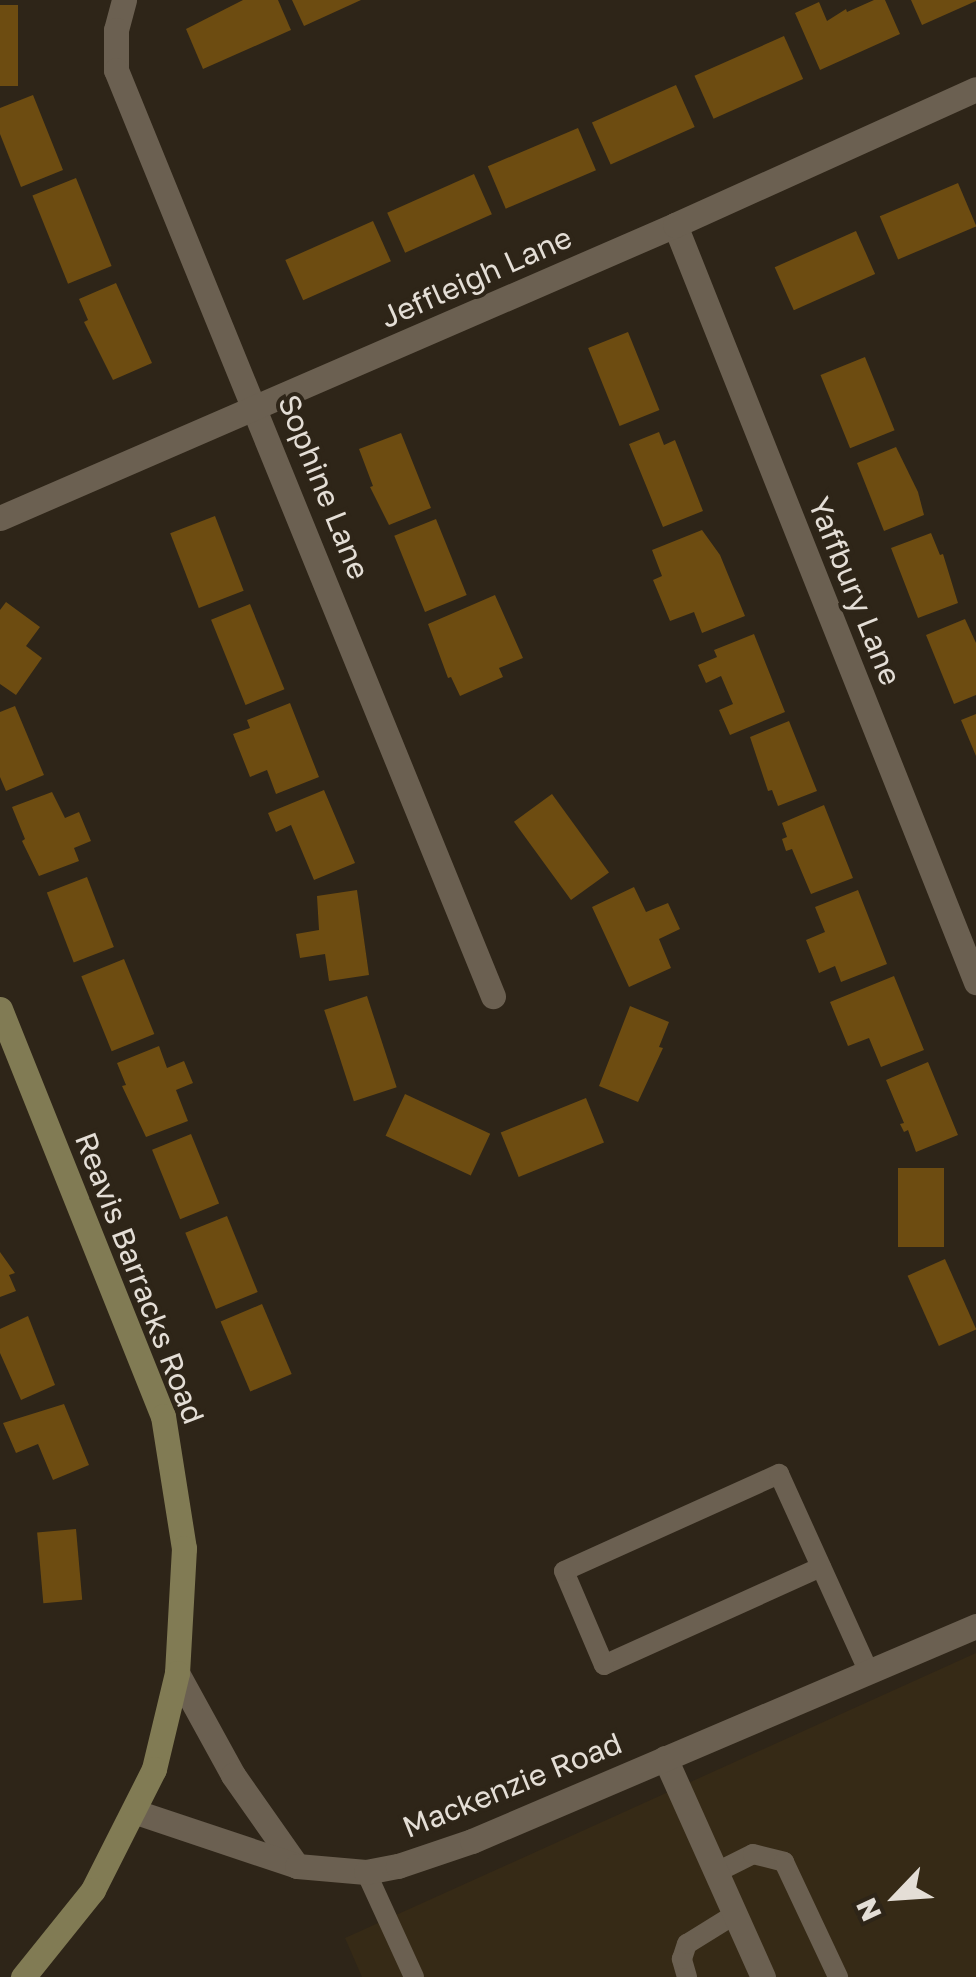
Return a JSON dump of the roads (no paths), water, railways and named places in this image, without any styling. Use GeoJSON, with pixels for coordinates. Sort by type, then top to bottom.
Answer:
{"type":"FeatureCollection","features":[{"type":"Feature","properties":{"kind":"main road","name":"Reavis Barracks Road"},"geometry":{"type":"LineString","coordinates":[[0,1008],[163,1416],[184,1548],[177,1673],[164,1736],[136,1812]]}},
{"type":"Feature","properties":{"kind":"main road"},"geometry":{"type":"LineString","coordinates":[[22,1977],[93,1890],[136,1812]]}},
{"type":"Feature","properties":{"kind":"street","name":"Sophine Lane"},"geometry":{"type":"LineString","coordinates":[[124,0],[116,30],[116,70],[258,408],[493,996]]}},
{"type":"Feature","properties":{"kind":"street","name":"Jeffleigh Lane"},"geometry":{"type":"LineString","coordinates":[[0,518],[258,408],[976,89]]}},
{"type":"Feature","properties":{"kind":"street","name":"Yaffbury Lane"},"geometry":{"type":"LineString","coordinates":[[674,225],[976,982]]}},
{"type":"Feature","properties":{"kind":"street","name":"Mackenzie Road"},"geometry":{"type":"LineString","coordinates":[[136,1812],[297,1866],[366,1872],[472,1842],[976,1626]]}},
{"type":"Feature","properties":{"kind":"street"},"geometry":{"type":"LineString","coordinates":[[177,1673],[240,1786],[297,1866]]}},
{"type":"Feature","properties":{"kind":"street"},"geometry":{"type":"LineString","coordinates":[[665,1758],[763,1977]]}},
{"type":"Feature","properties":{"kind":"lane"},"geometry":{"type":"LineString","coordinates":[[821,1568],[604,1665],[564,1570],[778,1474],[869,1672]]}},
{"type":"Feature","properties":{"kind":"lane"},"geometry":{"type":"LineString","coordinates":[[714,1873],[754,1854],[784,1862],[838,1977]]}},
{"type":"Feature","properties":{"kind":"lane"},"geometry":{"type":"LineString","coordinates":[[366,1872],[414,1977]]}},
{"type":"Feature","properties":{"kind":"lane"},"geometry":{"type":"LineString","coordinates":[[687,1977],[682,1959],[687,1944],[734,1915]]}}]}
